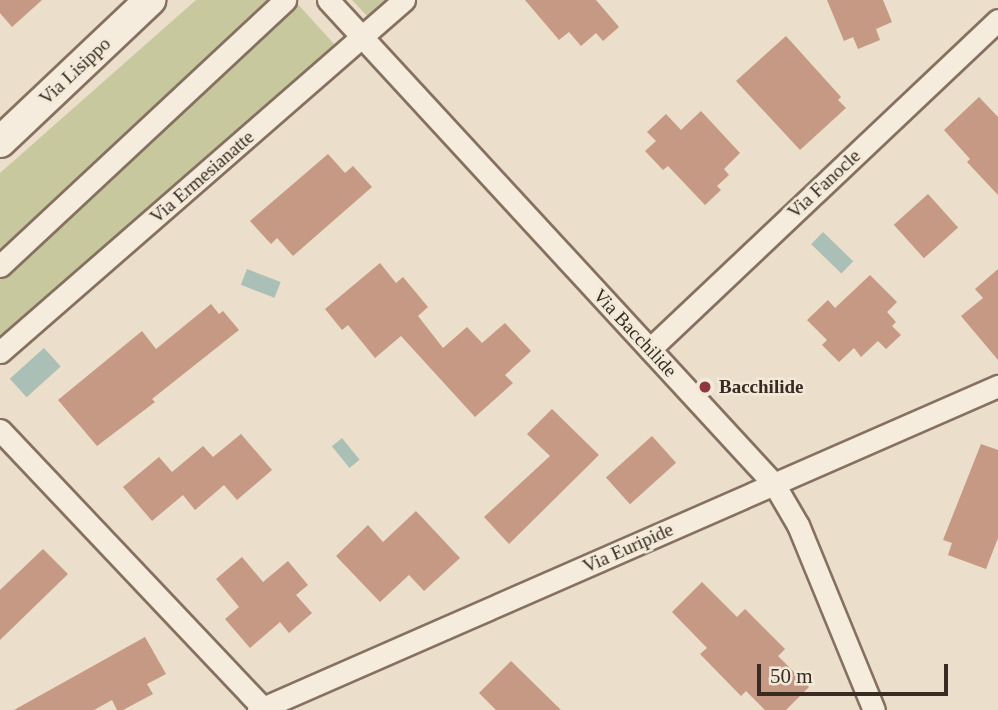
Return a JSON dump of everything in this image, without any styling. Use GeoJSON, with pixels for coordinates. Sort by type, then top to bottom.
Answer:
{"type":"FeatureCollection","features":[{"type":"Feature","properties":{"kind":"street","name":"Via Lisippo"},"geometry":{"type":"LineString","coordinates":[[0,142],[150,0]]}},
{"type":"Feature","properties":{"kind":"street"},"geometry":{"type":"LineString","coordinates":[[0,266],[285,0]]}},
{"type":"Feature","properties":{"kind":"street","name":"Via Bacchilide"},"geometry":{"type":"LineString","coordinates":[[328,0],[774,484],[798,525],[874,710]]}},
{"type":"Feature","properties":{"kind":"street","name":"Via Ermesianatte"},"geometry":{"type":"LineString","coordinates":[[0,352],[404,0]]}},
{"type":"Feature","properties":{"kind":"street","name":"Via Fanocle"},"geometry":{"type":"LineString","coordinates":[[650,349],[998,20]]}},
{"type":"Feature","properties":{"kind":"street","name":"Via Euripide"},"geometry":{"type":"LineString","coordinates":[[261,709],[998,386]]}},
{"type":"Feature","properties":{"kind":"street"},"geometry":{"type":"LineString","coordinates":[[0,430],[261,709]]}},
{"type":"Feature","properties":{"kind":"green space"},"geometry":{"type":"Polygon","coordinates":[[[196,0],[294,0],[335,45],[0,341],[0,173],[196,0]]]}},
{"type":"Feature","properties":{"kind":"green space"},"geometry":{"type":"Polygon","coordinates":[[[352,0],[389,0],[369,18],[352,0]]]}},
{"type":"Feature","properties":{"kind":"shaded area"},"geometry":{"type":"Polygon","coordinates":[[[823,232],[853,261],[841,273],[811,244],[823,232]]]}},
{"type":"Feature","properties":{"kind":"shaded area"},"geometry":{"type":"Polygon","coordinates":[[[247,269],[281,282],[275,298],[241,285],[247,269]]]}},
{"type":"Feature","properties":{"kind":"shaded area"},"geometry":{"type":"Polygon","coordinates":[[[44,348],[61,367],[27,397],[10,379],[44,348]]]}},
{"type":"Feature","properties":{"kind":"shaded area"},"geometry":{"type":"Polygon","coordinates":[[[342,438],[360,460],[350,468],[332,446],[342,438]]]}},
{"type":"Feature","properties":{"kind":"building"},"geometry":{"type":"Polygon","coordinates":[[[0,0],[42,0],[12,27],[0,13],[0,0]]]}},
{"type":"Feature","properties":{"kind":"building"},"geometry":{"type":"Polygon","coordinates":[[[525,0],[596,0],[619,27],[603,41],[596,33],[581,46],[569,32],[559,40],[525,0]]]}},
{"type":"Feature","properties":{"kind":"building"},"geometry":{"type":"Polygon","coordinates":[[[827,0],[883,0],[892,22],[876,29],[880,40],[858,49],[853,37],[844,41],[827,0]]]}},
{"type":"Feature","properties":{"kind":"building"},"geometry":{"type":"Polygon","coordinates":[[[786,36],[841,97],[838,100],[846,108],[800,150],[736,81],[786,36]]]}},
{"type":"Feature","properties":{"kind":"building"},"geometry":{"type":"Polygon","coordinates":[[[979,97],[998,117],[998,195],[967,162],[970,159],[944,130],[979,97]]]}},
{"type":"Feature","properties":{"kind":"building"},"geometry":{"type":"Polygon","coordinates":[[[701,111],[740,153],[724,169],[729,175],[717,186],[721,190],[705,205],[668,166],[663,170],[645,151],[656,141],[647,132],[666,114],[681,130],[701,111]]]}},
{"type":"Feature","properties":{"kind":"building"},"geometry":{"type":"Polygon","coordinates":[[[328,154],[345,173],[353,166],[372,187],[293,256],[277,238],[271,244],[250,221],[328,154]]]}},
{"type":"Feature","properties":{"kind":"building"},"geometry":{"type":"Polygon","coordinates":[[[928,194],[958,227],[924,258],[894,225],[928,194]]]}},
{"type":"Feature","properties":{"kind":"building"},"geometry":{"type":"Polygon","coordinates":[[[380,263],[396,283],[403,277],[428,307],[418,316],[443,348],[467,327],[482,343],[505,323],[531,351],[505,375],[513,383],[475,417],[401,336],[375,358],[348,325],[342,330],[325,309],[380,263]]]}},
{"type":"Feature","properties":{"kind":"building"},"geometry":{"type":"Polygon","coordinates":[[[998,269],[998,360],[961,316],[983,298],[975,289],[998,269]]]}},
{"type":"Feature","properties":{"kind":"building"},"geometry":{"type":"Polygon","coordinates":[[[870,275],[897,302],[887,312],[896,322],[892,326],[901,335],[886,349],[878,341],[861,357],[854,348],[839,362],[822,345],[827,340],[807,320],[828,300],[835,308],[870,275]]]}},
{"type":"Feature","properties":{"kind":"building"},"geometry":{"type":"Polygon","coordinates":[[[211,304],[219,314],[223,311],[239,330],[152,399],[155,402],[97,446],[58,400],[142,331],[156,349],[211,304]]]}},
{"type":"Feature","properties":{"kind":"building"},"geometry":{"type":"Polygon","coordinates":[[[552,409],[599,455],[509,544],[484,517],[550,456],[527,434],[552,409]]]}},
{"type":"Feature","properties":{"kind":"building"},"geometry":{"type":"Polygon","coordinates":[[[241,434],[272,470],[237,500],[224,485],[195,510],[183,495],[152,521],[123,487],[159,457],[172,472],[203,446],[213,457],[241,434]]]}},
{"type":"Feature","properties":{"kind":"building"},"geometry":{"type":"Polygon","coordinates":[[[652,436],[676,463],[630,504],[606,477],[652,436]]]}},
{"type":"Feature","properties":{"kind":"building"},"geometry":{"type":"Polygon","coordinates":[[[981,444],[998,450],[998,538],[986,569],[948,555],[952,543],[943,540],[981,444]]]}},
{"type":"Feature","properties":{"kind":"building"},"geometry":{"type":"Polygon","coordinates":[[[416,511],[460,558],[424,591],[409,575],[380,602],[336,556],[368,525],[383,542],[416,511]]]}},
{"type":"Feature","properties":{"kind":"building"},"geometry":{"type":"Polygon","coordinates":[[[43,549],[68,574],[0,640],[0,590],[43,549]]]}},
{"type":"Feature","properties":{"kind":"building"},"geometry":{"type":"Polygon","coordinates":[[[242,557],[263,582],[288,561],[308,585],[296,595],[312,613],[289,633],[280,622],[250,648],[225,619],[239,607],[216,579],[242,557]]]}},
{"type":"Feature","properties":{"kind":"building"},"geometry":{"type":"Polygon","coordinates":[[[702,582],[737,617],[745,609],[785,649],[778,656],[809,687],[786,710],[765,710],[746,691],[741,696],[700,654],[707,648],[672,612],[702,582]]]}},
{"type":"Feature","properties":{"kind":"building"},"geometry":{"type":"Polygon","coordinates":[[[145,637],[166,674],[147,684],[153,694],[123,710],[117,710],[112,700],[94,710],[14,710],[145,637]]]}},
{"type":"Feature","properties":{"kind":"building"},"geometry":{"type":"Polygon","coordinates":[[[511,661],[561,710],[496,710],[479,693],[511,661]]]}},
{"type":"Feature","properties":{"kind":"place","name":"Bacchilide"},"geometry":{"type":"Point","coordinates":[705,387]}}]}
